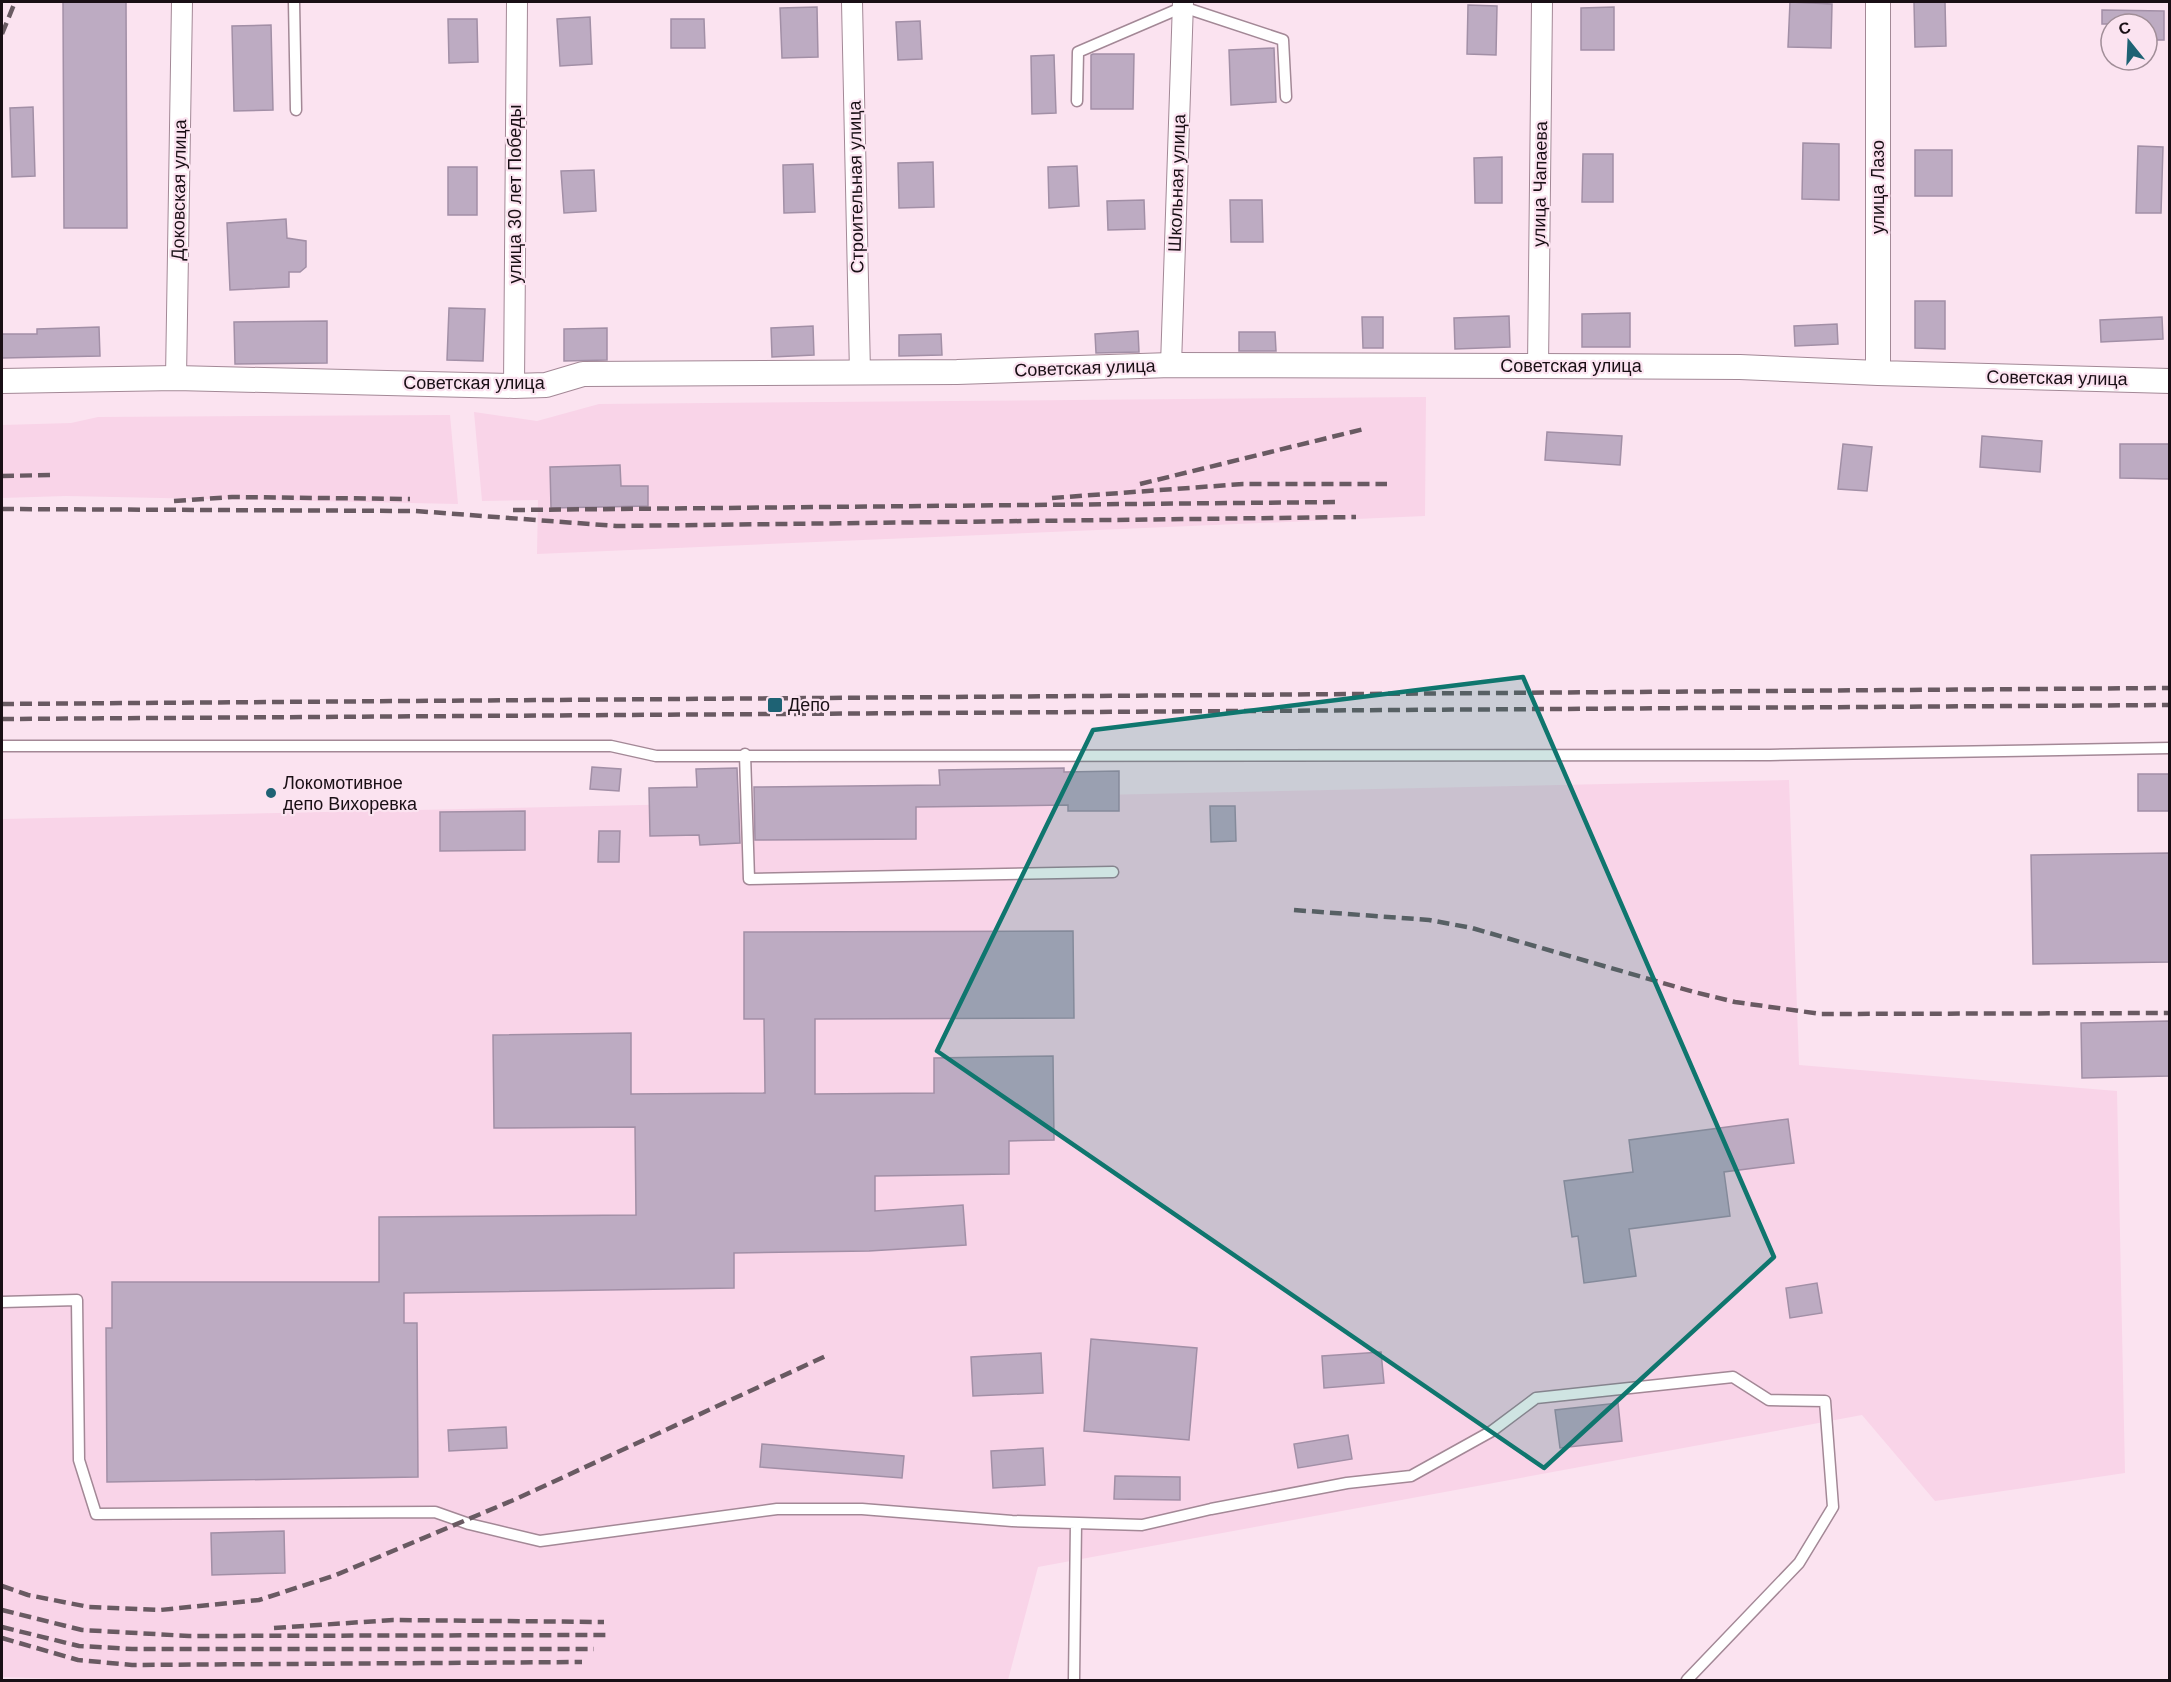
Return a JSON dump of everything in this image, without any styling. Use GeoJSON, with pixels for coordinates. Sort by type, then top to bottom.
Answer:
{"type":"FeatureCollection","features":[{"type":"Feature","properties":{"kind":"street","name":"Доковская улица"},"geometry":{"type":"LineString","coordinates":[[176,378],[183,2]]}},
{"type":"Feature","properties":{"kind":"street","name":"улица 30 лет Победы"},"geometry":{"type":"LineString","coordinates":[[514,386],[517,2]]}},
{"type":"Feature","properties":{"kind":"street","name":"Строительная улица"},"geometry":{"type":"LineString","coordinates":[[852,2],[860,373]]}},
{"type":"Feature","properties":{"kind":"street","name":"улица Чапаева"},"geometry":{"type":"LineString","coordinates":[[1538,366],[1542,2]]}},
{"type":"Feature","properties":{"kind":"street","name":"улица Лазо"},"geometry":{"type":"LineString","coordinates":[[1878,2],[1878,373]]}},
{"type":"Feature","properties":{"kind":"street","name":"Школьная улица"},"geometry":{"type":"LineString","coordinates":[[1171,365],[1183,4]]}},
{"type":"Feature","properties":{"kind":"street","name":"Советская улица"},"geometry":{"type":"LineString","coordinates":[[2,381],[176,378],[514,386],[546,385],[583,374],[860,373],[1171,365],[1740,367],[2169,381]]}},
{"type":"Feature","properties":{"kind":"lane"},"geometry":{"type":"LineString","coordinates":[[294,2],[296,110]]}},
{"type":"Feature","properties":{"kind":"lane"},"geometry":{"type":"LineString","coordinates":[[1077,101],[1078,52],[1183,4],[1282,40],[1286,97]]}},
{"type":"Feature","properties":{"kind":"lane"},"geometry":{"type":"LineString","coordinates":[[2,746],[611,746],[656,756],[745,754],[1770,755],[2169,748]]}},
{"type":"Feature","properties":{"kind":"lane"},"geometry":{"type":"LineString","coordinates":[[745,754],[749,879],[1113,872]]}},
{"type":"Feature","properties":{"kind":"lane"},"geometry":{"type":"LineString","coordinates":[[2,1302],[76,1300],[79,1460],[96,1514],[435,1512],[470,1524],[540,1541],[777,1509],[862,1509],[1012,1521],[1142,1525],[1211,1509],[1347,1483],[1412,1476],[1492,1431],[1536,1398],[1734,1377],[1769,1400],[1825,1401],[1833,1507],[1799,1563],[1687,1680]]}},
{"type":"Feature","properties":{"kind":"lane"},"geometry":{"type":"LineString","coordinates":[[1074,1680],[1076,1523]]}},
{"type":"Feature","properties":{"kind":"highlighted area"},"geometry":{"type":"Polygon","coordinates":[[[1523,677],[1774,1257],[1544,1468],[937,1051],[1093,730],[1523,677]]]}},
{"type":"Feature","properties":{"kind":"shaded area"},"geometry":{"type":"Polygon","coordinates":[[[1426,397],[1425,516],[537,554],[538,500],[482,501],[474,412],[537,421],[599,404],[1426,397]]]}},
{"type":"Feature","properties":{"kind":"shaded area"},"geometry":{"type":"Polygon","coordinates":[[[450,415],[458,504],[66,496],[2,498],[2,425],[71,423],[98,417],[450,415]]]}},
{"type":"Feature","properties":{"kind":"shaded area","name":"Локомотивное депо Вихоревка"},"geometry":{"type":"Polygon","coordinates":[[[1789,780],[1799,1065],[2117,1091],[2125,1473],[1935,1501],[1862,1415],[1038,1567],[1008,1680],[95,1680],[2,1677],[2,819],[1789,780]]]}},
{"type":"Feature","properties":{"kind":"building"},"geometry":{"type":"Polygon","coordinates":[[[63,2],[126,2],[127,228],[64,228],[63,2]]]}},
{"type":"Feature","properties":{"kind":"building"},"geometry":{"type":"Polygon","coordinates":[[[1790,2],[1832,4],[1831,48],[1788,47],[1790,2]]]}},
{"type":"Feature","properties":{"kind":"building"},"geometry":{"type":"Polygon","coordinates":[[[1914,2],[1945,2],[1946,46],[1915,47],[1914,2]]]}},
{"type":"Feature","properties":{"kind":"building"},"geometry":{"type":"Polygon","coordinates":[[[1468,5],[1497,6],[1496,55],[1467,54],[1468,5]]]}},
{"type":"Feature","properties":{"kind":"building"},"geometry":{"type":"Polygon","coordinates":[[[817,7],[818,57],[782,58],[780,8],[817,7]]]}},
{"type":"Feature","properties":{"kind":"building"},"geometry":{"type":"Polygon","coordinates":[[[1614,7],[1614,50],[1581,50],[1581,8],[1614,7]]]}},
{"type":"Feature","properties":{"kind":"building"},"geometry":{"type":"Polygon","coordinates":[[[2102,10],[2164,11],[2164,40],[2159,40],[2159,12],[2102,12],[2102,10]]]}},
{"type":"Feature","properties":{"kind":"building"},"geometry":{"type":"Polygon","coordinates":[[[590,17],[592,64],[560,66],[557,19],[590,17]]]}},
{"type":"Feature","properties":{"kind":"building"},"geometry":{"type":"Polygon","coordinates":[[[448,19],[477,19],[478,62],[449,63],[448,19]]]}},
{"type":"Feature","properties":{"kind":"building"},"geometry":{"type":"Polygon","coordinates":[[[671,19],[704,19],[705,48],[671,48],[671,19]]]}},
{"type":"Feature","properties":{"kind":"building"},"geometry":{"type":"Polygon","coordinates":[[[920,21],[922,59],[898,60],[896,22],[920,21]]]}},
{"type":"Feature","properties":{"kind":"building"},"geometry":{"type":"Polygon","coordinates":[[[271,25],[273,110],[234,111],[232,26],[271,25]]]}},
{"type":"Feature","properties":{"kind":"building"},"geometry":{"type":"Polygon","coordinates":[[[1274,48],[1276,102],[1231,105],[1229,50],[1274,48]]]}},
{"type":"Feature","properties":{"kind":"building"},"geometry":{"type":"Polygon","coordinates":[[[1134,54],[1133,109],[1091,109],[1091,55],[1134,54]]]}},
{"type":"Feature","properties":{"kind":"building"},"geometry":{"type":"Polygon","coordinates":[[[1054,55],[1056,113],[1032,114],[1031,56],[1054,55]]]}},
{"type":"Feature","properties":{"kind":"building"},"geometry":{"type":"Polygon","coordinates":[[[33,107],[35,176],[12,177],[10,108],[33,107]]]}},
{"type":"Feature","properties":{"kind":"building"},"geometry":{"type":"Polygon","coordinates":[[[1803,143],[1839,144],[1839,200],[1802,199],[1803,143]]]}},
{"type":"Feature","properties":{"kind":"building"},"geometry":{"type":"Polygon","coordinates":[[[2138,146],[2163,147],[2161,213],[2136,213],[2138,146]]]}},
{"type":"Feature","properties":{"kind":"building"},"geometry":{"type":"Polygon","coordinates":[[[1915,150],[1952,150],[1952,196],[1915,196],[1915,150]]]}},
{"type":"Feature","properties":{"kind":"building"},"geometry":{"type":"Polygon","coordinates":[[[1583,154],[1613,154],[1613,202],[1582,202],[1583,154]]]}},
{"type":"Feature","properties":{"kind":"building"},"geometry":{"type":"Polygon","coordinates":[[[1502,157],[1502,203],[1475,203],[1474,158],[1502,157]]]}},
{"type":"Feature","properties":{"kind":"building"},"geometry":{"type":"Polygon","coordinates":[[[933,162],[934,207],[899,208],[898,163],[933,162]]]}},
{"type":"Feature","properties":{"kind":"building"},"geometry":{"type":"Polygon","coordinates":[[[813,164],[815,212],[784,213],[783,165],[813,164]]]}},
{"type":"Feature","properties":{"kind":"building"},"geometry":{"type":"Polygon","coordinates":[[[1077,166],[1079,206],[1049,208],[1048,167],[1077,166]]]}},
{"type":"Feature","properties":{"kind":"building"},"geometry":{"type":"Polygon","coordinates":[[[448,167],[477,167],[477,215],[448,215],[448,167]]]}},
{"type":"Feature","properties":{"kind":"building"},"geometry":{"type":"Polygon","coordinates":[[[594,170],[596,211],[564,213],[561,171],[594,170]]]}},
{"type":"Feature","properties":{"kind":"building"},"geometry":{"type":"Polygon","coordinates":[[[1144,200],[1145,229],[1108,230],[1107,201],[1144,200]]]}},
{"type":"Feature","properties":{"kind":"building"},"geometry":{"type":"Polygon","coordinates":[[[1230,200],[1262,200],[1263,242],[1231,242],[1230,200]]]}},
{"type":"Feature","properties":{"kind":"building"},"geometry":{"type":"Polygon","coordinates":[[[286,219],[287,238],[306,241],[306,267],[300,272],[289,272],[289,287],[230,290],[227,223],[286,219]]]}},
{"type":"Feature","properties":{"kind":"building"},"geometry":{"type":"Polygon","coordinates":[[[1915,301],[1945,301],[1945,349],[1915,348],[1915,301]]]}},
{"type":"Feature","properties":{"kind":"building"},"geometry":{"type":"Polygon","coordinates":[[[449,308],[485,309],[483,361],[447,360],[449,308]]]}},
{"type":"Feature","properties":{"kind":"building"},"geometry":{"type":"Polygon","coordinates":[[[1630,313],[1630,347],[1582,347],[1582,314],[1630,313]]]}},
{"type":"Feature","properties":{"kind":"building"},"geometry":{"type":"Polygon","coordinates":[[[1509,316],[1510,347],[1455,349],[1454,318],[1509,316]]]}},
{"type":"Feature","properties":{"kind":"building"},"geometry":{"type":"Polygon","coordinates":[[[1362,317],[1383,317],[1383,348],[1363,348],[1362,317]]]}},
{"type":"Feature","properties":{"kind":"building"},"geometry":{"type":"Polygon","coordinates":[[[2162,317],[2163,339],[2101,342],[2100,320],[2162,317]]]}},
{"type":"Feature","properties":{"kind":"building"},"geometry":{"type":"Polygon","coordinates":[[[327,321],[327,363],[235,364],[234,322],[327,321]]]}},
{"type":"Feature","properties":{"kind":"building"},"geometry":{"type":"Polygon","coordinates":[[[1837,324],[1838,344],[1795,346],[1794,326],[1837,324]]]}},
{"type":"Feature","properties":{"kind":"building"},"geometry":{"type":"Polygon","coordinates":[[[813,326],[814,355],[772,357],[771,328],[813,326]]]}},
{"type":"Feature","properties":{"kind":"building"},"geometry":{"type":"Polygon","coordinates":[[[99,327],[100,356],[2,358],[2,334],[37,334],[37,329],[99,327]]]}},
{"type":"Feature","properties":{"kind":"building"},"geometry":{"type":"Polygon","coordinates":[[[607,328],[607,360],[564,361],[564,329],[607,328]]]}},
{"type":"Feature","properties":{"kind":"building"},"geometry":{"type":"Polygon","coordinates":[[[1138,331],[1139,352],[1096,353],[1095,334],[1138,331]]]}},
{"type":"Feature","properties":{"kind":"building"},"geometry":{"type":"Polygon","coordinates":[[[1239,332],[1275,332],[1276,351],[1239,351],[1239,332]]]}},
{"type":"Feature","properties":{"kind":"building"},"geometry":{"type":"Polygon","coordinates":[[[941,334],[942,355],[899,356],[899,335],[941,334]]]}},
{"type":"Feature","properties":{"kind":"building"},"geometry":{"type":"Polygon","coordinates":[[[1547,432],[1622,436],[1620,465],[1545,460],[1547,432]]]}},
{"type":"Feature","properties":{"kind":"building"},"geometry":{"type":"Polygon","coordinates":[[[1982,436],[2042,441],[2040,472],[1980,467],[1982,436]]]}},
{"type":"Feature","properties":{"kind":"building"},"geometry":{"type":"Polygon","coordinates":[[[1843,444],[1872,447],[1867,491],[1838,489],[1843,444]]]}},
{"type":"Feature","properties":{"kind":"building"},"geometry":{"type":"Polygon","coordinates":[[[2120,444],[2169,444],[2169,479],[2120,478],[2120,444]]]}},
{"type":"Feature","properties":{"kind":"building"},"geometry":{"type":"Polygon","coordinates":[[[620,465],[621,486],[648,486],[648,506],[551,508],[550,467],[620,465]]]}},
{"type":"Feature","properties":{"kind":"building"},"geometry":{"type":"Polygon","coordinates":[[[592,767],[621,769],[619,791],[590,789],[592,767]]]}},
{"type":"Feature","properties":{"kind":"building"},"geometry":{"type":"Polygon","coordinates":[[[737,768],[740,843],[700,845],[699,835],[650,836],[649,788],[697,787],[696,769],[737,768]]]}},
{"type":"Feature","properties":{"kind":"building"},"geometry":{"type":"Polygon","coordinates":[[[1064,768],[1064,772],[1119,771],[1119,811],[1068,811],[1068,805],[916,807],[916,839],[755,840],[754,787],[940,785],[939,770],[1064,768]]]}},
{"type":"Feature","properties":{"kind":"building"},"geometry":{"type":"Polygon","coordinates":[[[2138,774],[2169,774],[2169,811],[2138,811],[2138,774]]]}},
{"type":"Feature","properties":{"kind":"building"},"geometry":{"type":"Polygon","coordinates":[[[1210,806],[1235,806],[1236,841],[1211,842],[1210,806]]]}},
{"type":"Feature","properties":{"kind":"building"},"geometry":{"type":"Polygon","coordinates":[[[525,811],[525,850],[440,851],[440,812],[525,811]]]}},
{"type":"Feature","properties":{"kind":"building"},"geometry":{"type":"Polygon","coordinates":[[[599,831],[620,831],[619,862],[598,862],[599,831]]]}},
{"type":"Feature","properties":{"kind":"building"},"geometry":{"type":"Polygon","coordinates":[[[2169,853],[2169,962],[2033,964],[2031,855],[2169,853]]]}},
{"type":"Feature","properties":{"kind":"building"},"geometry":{"type":"Polygon","coordinates":[[[1073,931],[1074,1018],[815,1019],[815,1094],[934,1093],[934,1058],[1053,1056],[1054,1140],[1009,1141],[1009,1174],[875,1176],[875,1211],[963,1205],[966,1245],[869,1251],[734,1253],[734,1288],[404,1293],[404,1323],[417,1323],[418,1477],[107,1482],[106,1328],[112,1328],[112,1282],[379,1282],[379,1217],[636,1215],[635,1127],[494,1128],[493,1035],[631,1033],[631,1094],[765,1093],[764,1019],[744,1019],[744,932],[1073,931]]]}},
{"type":"Feature","properties":{"kind":"building"},"geometry":{"type":"Polygon","coordinates":[[[2169,1021],[2169,1076],[2082,1078],[2081,1023],[2169,1021]]]}},
{"type":"Feature","properties":{"kind":"building"},"geometry":{"type":"Polygon","coordinates":[[[1788,1119],[1794,1163],[1724,1172],[1730,1216],[1629,1229],[1636,1276],[1584,1283],[1578,1236],[1572,1237],[1564,1181],[1633,1172],[1629,1140],[1788,1119]]]}},
{"type":"Feature","properties":{"kind":"building"},"geometry":{"type":"Polygon","coordinates":[[[1817,1283],[1822,1313],[1790,1318],[1786,1288],[1817,1283]]]}},
{"type":"Feature","properties":{"kind":"building"},"geometry":{"type":"Polygon","coordinates":[[[1091,1339],[1197,1348],[1189,1440],[1084,1431],[1091,1339]]]}},
{"type":"Feature","properties":{"kind":"building"},"geometry":{"type":"Polygon","coordinates":[[[1381,1352],[1384,1383],[1324,1388],[1322,1356],[1381,1352]]]}},
{"type":"Feature","properties":{"kind":"building"},"geometry":{"type":"Polygon","coordinates":[[[1041,1353],[1043,1393],[973,1396],[971,1357],[1041,1353]]]}},
{"type":"Feature","properties":{"kind":"building"},"geometry":{"type":"Polygon","coordinates":[[[1618,1403],[1622,1441],[1560,1448],[1555,1410],[1618,1403]]]}},
{"type":"Feature","properties":{"kind":"building"},"geometry":{"type":"Polygon","coordinates":[[[506,1427],[507,1448],[449,1451],[448,1430],[506,1427]]]}},
{"type":"Feature","properties":{"kind":"building"},"geometry":{"type":"Polygon","coordinates":[[[1348,1435],[1352,1459],[1298,1468],[1294,1444],[1348,1435]]]}},
{"type":"Feature","properties":{"kind":"building"},"geometry":{"type":"Polygon","coordinates":[[[762,1444],[904,1456],[902,1478],[760,1467],[762,1444]]]}},
{"type":"Feature","properties":{"kind":"building"},"geometry":{"type":"Polygon","coordinates":[[[1043,1448],[1045,1485],[993,1488],[991,1451],[1043,1448]]]}},
{"type":"Feature","properties":{"kind":"building"},"geometry":{"type":"Polygon","coordinates":[[[1115,1476],[1180,1477],[1180,1500],[1114,1499],[1115,1476]]]}},
{"type":"Feature","properties":{"kind":"building"},"geometry":{"type":"Polygon","coordinates":[[[284,1531],[285,1573],[212,1575],[211,1533],[284,1531]]]}},
{"type":"Feature","properties":{"kind":"railway"},"geometry":{"type":"LineString","coordinates":[[2,34],[15,2]]}},
{"type":"Feature","properties":{"kind":"railway"},"geometry":{"type":"LineString","coordinates":[[1140,484],[1364,429]]}},
{"type":"Feature","properties":{"kind":"railway"},"geometry":{"type":"LineString","coordinates":[[2,476],[50,475]]}},
{"type":"Feature","properties":{"kind":"railway"},"geometry":{"type":"LineString","coordinates":[[1052,498],[1243,484],[1387,484]]}},
{"type":"Feature","properties":{"kind":"railway"},"geometry":{"type":"LineString","coordinates":[[174,501],[232,497],[410,499]]}},
{"type":"Feature","properties":{"kind":"railway"},"geometry":{"type":"LineString","coordinates":[[513,510],[1338,502]]}},
{"type":"Feature","properties":{"kind":"railway"},"geometry":{"type":"LineString","coordinates":[[2,509],[416,511],[616,526],[1356,517]]}},
{"type":"Feature","properties":{"kind":"railway"},"geometry":{"type":"LineString","coordinates":[[2,704],[2170,688]]}},
{"type":"Feature","properties":{"kind":"railway"},"geometry":{"type":"LineString","coordinates":[[2,719],[2170,705]]}},
{"type":"Feature","properties":{"kind":"railway"},"geometry":{"type":"LineString","coordinates":[[1294,910],[1429,920],[1472,928],[1694,992],[1735,1002],[1821,1014],[2170,1013]]}},
{"type":"Feature","properties":{"kind":"railway"},"geometry":{"type":"LineString","coordinates":[[2,1586],[28,1595],[89,1607],[160,1610],[259,1600],[336,1575],[516,1499],[828,1355]]}},
{"type":"Feature","properties":{"kind":"railway"},"geometry":{"type":"LineString","coordinates":[[2,1610],[82,1630],[189,1636],[608,1635]]}},
{"type":"Feature","properties":{"kind":"railway"},"geometry":{"type":"LineString","coordinates":[[274,1628],[393,1620],[604,1622]]}},
{"type":"Feature","properties":{"kind":"railway"},"geometry":{"type":"LineString","coordinates":[[2,1627],[79,1646],[132,1649],[594,1649]]}},
{"type":"Feature","properties":{"kind":"railway"},"geometry":{"type":"LineString","coordinates":[[2,1638],[78,1660],[132,1665],[582,1662]]}},
{"type":"Feature","properties":{"kind":"place","name":"Депо"},"geometry":{"type":"Point","coordinates":[775,705]}},
{"type":"Feature","properties":{"kind":"place","name":"Локомотивное депо Вихоревка"},"geometry":{"type":"Point","coordinates":[271,793]}}]}
